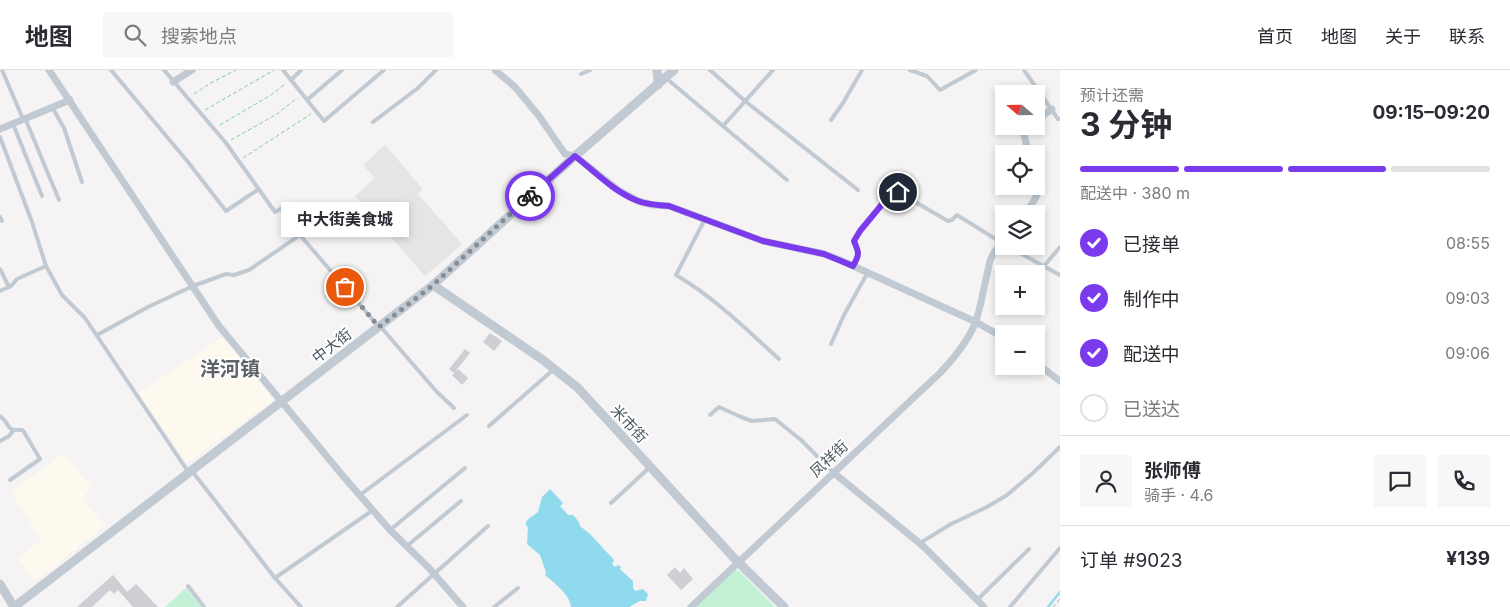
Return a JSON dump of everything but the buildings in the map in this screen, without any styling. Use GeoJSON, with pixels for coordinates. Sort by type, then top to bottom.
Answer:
{"type":"FeatureCollection","features":[{"type":"Feature","properties":{"kind":"street"},"geometry":{"type":"LineString","coordinates":[[49,70],[219,326],[390,530],[434,573],[464,607]]}},
{"type":"Feature","properties":{"kind":"street"},"geometry":{"type":"LineString","coordinates":[[173,82],[192,70]]}},
{"type":"Feature","properties":{"kind":"street"},"geometry":{"type":"LineString","coordinates":[[495,70],[515,87],[539,116],[565,154],[575,156],[618,190],[638,201],[653,205],[669,206],[763,241],[824,254],[868,272],[976,322],[995,333]]}},
{"type":"Feature","properties":{"kind":"street"},"geometry":{"type":"LineString","coordinates":[[657,70],[658,85]]}},
{"type":"Feature","properties":{"kind":"street","name":"中大街"},"geometry":{"type":"LineString","coordinates":[[14,607],[433,285],[575,156],[674,70]]}},
{"type":"Feature","properties":{"kind":"street"},"geometry":{"type":"LineString","coordinates":[[0,129],[70,100]]}},
{"type":"Feature","properties":{"kind":"street"},"geometry":{"type":"LineString","coordinates":[[1045,114],[1052,109]]}},
{"type":"Feature","properties":{"kind":"street","name":"凤祥街"},"geometry":{"type":"LineString","coordinates":[[691,607],[954,358],[976,322],[990,261],[995,252]]}},
{"type":"Feature","properties":{"kind":"street","name":"米市街"},"geometry":{"type":"LineString","coordinates":[[433,285],[511,337],[578,388],[739,563],[784,607]]}},
{"type":"Feature","properties":{"kind":"street"},"geometry":{"type":"LineString","coordinates":[[1045,370],[1060,381]]}},
{"type":"Feature","properties":{"kind":"street"},"geometry":{"type":"LineString","coordinates":[[834,473],[920,543],[984,607]]}},
{"type":"Feature","properties":{"kind":"street"},"geometry":{"type":"LineString","coordinates":[[0,584],[14,607]]}},
{"type":"Feature","properties":{"kind":"lane"},"geometry":{"type":"LineString","coordinates":[[2,70],[60,200]]}},
{"type":"Feature","properties":{"kind":"lane"},"geometry":{"type":"LineString","coordinates":[[111,70],[188,162],[226,212],[259,189]]}},
{"type":"Feature","properties":{"kind":"lane"},"geometry":{"type":"LineString","coordinates":[[164,70],[226,143],[275,212],[282,208],[300,235],[436,392],[454,408]]}},
{"type":"Feature","properties":{"kind":"lane"},"geometry":{"type":"LineString","coordinates":[[283,70],[324,121],[384,70]]}},
{"type":"Feature","properties":{"kind":"lane"},"geometry":{"type":"LineString","coordinates":[[291,80],[301,70]]}},
{"type":"Feature","properties":{"kind":"lane"},"geometry":{"type":"LineString","coordinates":[[307,100],[342,70]]}},
{"type":"Feature","properties":{"kind":"lane"},"geometry":{"type":"LineString","coordinates":[[373,122],[418,88],[436,70]]}},
{"type":"Feature","properties":{"kind":"lane"},"geometry":{"type":"LineString","coordinates":[[581,74],[590,70]]}},
{"type":"Feature","properties":{"kind":"lane"},"geometry":{"type":"LineString","coordinates":[[710,70],[745,101],[858,190]]}},
{"type":"Feature","properties":{"kind":"lane"},"geometry":{"type":"LineString","coordinates":[[723,126],[773,70]]}},
{"type":"Feature","properties":{"kind":"lane"},"geometry":{"type":"LineString","coordinates":[[832,120],[862,70]]}},
{"type":"Feature","properties":{"kind":"lane"},"geometry":{"type":"LineString","coordinates":[[910,70],[927,76],[940,90],[976,70]]}},
{"type":"Feature","properties":{"kind":"lane"},"geometry":{"type":"LineString","coordinates":[[1024,70],[1058,120],[1060,119]]}},
{"type":"Feature","properties":{"kind":"lane"},"geometry":{"type":"LineString","coordinates":[[666,78],[787,180]]}},
{"type":"Feature","properties":{"kind":"lane"},"geometry":{"type":"LineString","coordinates":[[52,107],[64,128],[82,182]]}},
{"type":"Feature","properties":{"kind":"lane"},"geometry":{"type":"LineString","coordinates":[[13,124],[42,196]]}},
{"type":"Feature","properties":{"kind":"lane"},"geometry":{"type":"LineString","coordinates":[[0,137],[32,222],[46,266],[62,295],[85,318],[190,472],[275,578],[301,607]]}},
{"type":"Feature","properties":{"kind":"lane"},"geometry":{"type":"LineString","coordinates":[[853,266],[859,252],[854,241],[893,191],[898,192],[948,221],[957,215],[995,238]]}},
{"type":"Feature","properties":{"kind":"lane"},"geometry":{"type":"LineString","coordinates":[[705,219],[676,275],[695,286],[719,304],[779,359]]}},
{"type":"Feature","properties":{"kind":"lane"},"geometry":{"type":"LineString","coordinates":[[97,335],[148,306],[193,286],[226,274],[234,275],[249,270],[300,235]]}},
{"type":"Feature","properties":{"kind":"lane"},"geometry":{"type":"LineString","coordinates":[[1045,265],[1060,247]]}},
{"type":"Feature","properties":{"kind":"lane"},"geometry":{"type":"LineString","coordinates":[[1024,255],[1042,265]]}},
{"type":"Feature","properties":{"kind":"lane"},"geometry":{"type":"LineString","coordinates":[[0,291],[9,287],[17,279],[46,266]]}},
{"type":"Feature","properties":{"kind":"lane"},"geometry":{"type":"LineString","coordinates":[[1045,267],[1060,275]]}},
{"type":"Feature","properties":{"kind":"lane"},"geometry":{"type":"LineString","coordinates":[[0,269],[9,287]]}},
{"type":"Feature","properties":{"kind":"lane"},"geometry":{"type":"LineString","coordinates":[[831,344],[844,315],[868,272]]}},
{"type":"Feature","properties":{"kind":"lane"},"geometry":{"type":"LineString","coordinates":[[489,426],[555,369]]}},
{"type":"Feature","properties":{"kind":"lane"},"geometry":{"type":"LineString","coordinates":[[710,415],[719,407],[752,421],[775,419],[801,440],[834,473]]}},
{"type":"Feature","properties":{"kind":"lane"},"geometry":{"type":"LineString","coordinates":[[360,495],[467,415]]}},
{"type":"Feature","properties":{"kind":"lane"},"geometry":{"type":"LineString","coordinates":[[0,416],[13,431]]}},
{"type":"Feature","properties":{"kind":"lane"},"geometry":{"type":"LineString","coordinates":[[0,441],[9,436],[13,431],[22,430],[40,459],[10,480]]}},
{"type":"Feature","properties":{"kind":"lane"},"geometry":{"type":"LineString","coordinates":[[920,543],[951,524],[987,507],[1007,494],[1060,447]]}},
{"type":"Feature","properties":{"kind":"lane"},"geometry":{"type":"LineString","coordinates":[[611,503],[650,467]]}},
{"type":"Feature","properties":{"kind":"lane"},"geometry":{"type":"LineString","coordinates":[[390,530],[465,468]]}},
{"type":"Feature","properties":{"kind":"lane"},"geometry":{"type":"LineString","coordinates":[[407,546],[461,501]]}},
{"type":"Feature","properties":{"kind":"lane"},"geometry":{"type":"LineString","coordinates":[[275,578],[373,510]]}},
{"type":"Feature","properties":{"kind":"lane"},"geometry":{"type":"LineString","coordinates":[[397,607],[488,526]]}},
{"type":"Feature","properties":{"kind":"lane"},"geometry":{"type":"LineString","coordinates":[[1010,607],[1060,548]]}},
{"type":"Feature","properties":{"kind":"lane"},"geometry":{"type":"LineString","coordinates":[[977,600],[1029,549]]}},
{"type":"Feature","properties":{"kind":"lane"},"geometry":{"type":"LineString","coordinates":[[188,586],[204,607]]}},
{"type":"Feature","properties":{"kind":"lane"},"geometry":{"type":"LineString","coordinates":[[494,607],[518,588]]}},
{"type":"Feature","properties":{"kind":"path"},"geometry":{"type":"LineString","coordinates":[[188,98],[209,84],[236,70]]}},
{"type":"Feature","properties":{"kind":"path"},"geometry":{"type":"LineString","coordinates":[[200,113],[274,70]]}},
{"type":"Feature","properties":{"kind":"path"},"geometry":{"type":"LineString","coordinates":[[214,129],[291,80]]}},
{"type":"Feature","properties":{"kind":"path"},"geometry":{"type":"LineString","coordinates":[[226,143],[276,114],[302,94]]}},
{"type":"Feature","properties":{"kind":"path"},"geometry":{"type":"LineString","coordinates":[[238,161],[316,111]]}},
{"type":"Feature","properties":{"kind":"path"},"geometry":{"type":"LineString","coordinates":[[1053,607],[1060,599]]}},
{"type":"Feature","properties":{"kind":"shaded area"},"geometry":{"type":"Polygon","coordinates":[[[385,145],[423,189],[418,194],[462,244],[425,276],[355,196],[375,178],[363,165],[385,145]]]}},
{"type":"Feature","properties":{"kind":"shaded area"},"geometry":{"type":"Polygon","coordinates":[[[223,337],[273,400],[187,463],[138,393],[223,337]]]}},
{"type":"Feature","properties":{"kind":"shaded area"},"geometry":{"type":"Polygon","coordinates":[[[64,453],[92,488],[82,498],[105,526],[35,581],[18,558],[41,540],[11,492],[64,453]]]}},
{"type":"Feature","properties":{"kind":"green space"},"geometry":{"type":"Polygon","coordinates":[[[731,567],[740,572],[775,607],[689,607],[731,567]]]}},
{"type":"Feature","properties":{"kind":"green space"},"geometry":{"type":"Polygon","coordinates":[[[186,588],[201,607],[165,607],[186,588]]]}},
{"type":"Feature","properties":{"kind":"water"},"geometry":{"type":"Polygon","coordinates":[[[550,489],[563,503],[560,506],[568,515],[573,515],[580,526],[614,560],[612,564],[615,567],[618,565],[621,567],[620,569],[633,581],[635,591],[643,589],[648,594],[646,601],[640,601],[629,607],[571,607],[565,593],[545,575],[546,572],[540,555],[527,544],[528,527],[526,523],[538,512],[542,497],[550,489]]]}},
{"type":"Feature","properties":{"kind":"waterway"},"geometry":{"type":"LineString","coordinates":[[1048,607],[1060,592]]}},
{"type":"Feature","properties":{"kind":"way so far"},"geometry":{"type":"LineString","coordinates":[[345,287],[379,327],[433,285],[530,196]]}},
{"type":"Feature","properties":{"kind":"place","name":"中大街美食城"},"geometry":{"type":"Point","coordinates":[345,287]}},
{"type":"Feature","properties":{"kind":"district","name":"洋河镇"},"geometry":{"type":"Point","coordinates":[230,369]}},
{"type":"Feature","properties":{"kind":"route"},"geometry":{"type":"LineString","coordinates":[[530,196],[575,156],[618,190],[638,201],[653,205],[669,206],[763,241],[824,254],[853,266],[859,252],[854,241],[860,231],[893,191],[898,192]]}}]}
